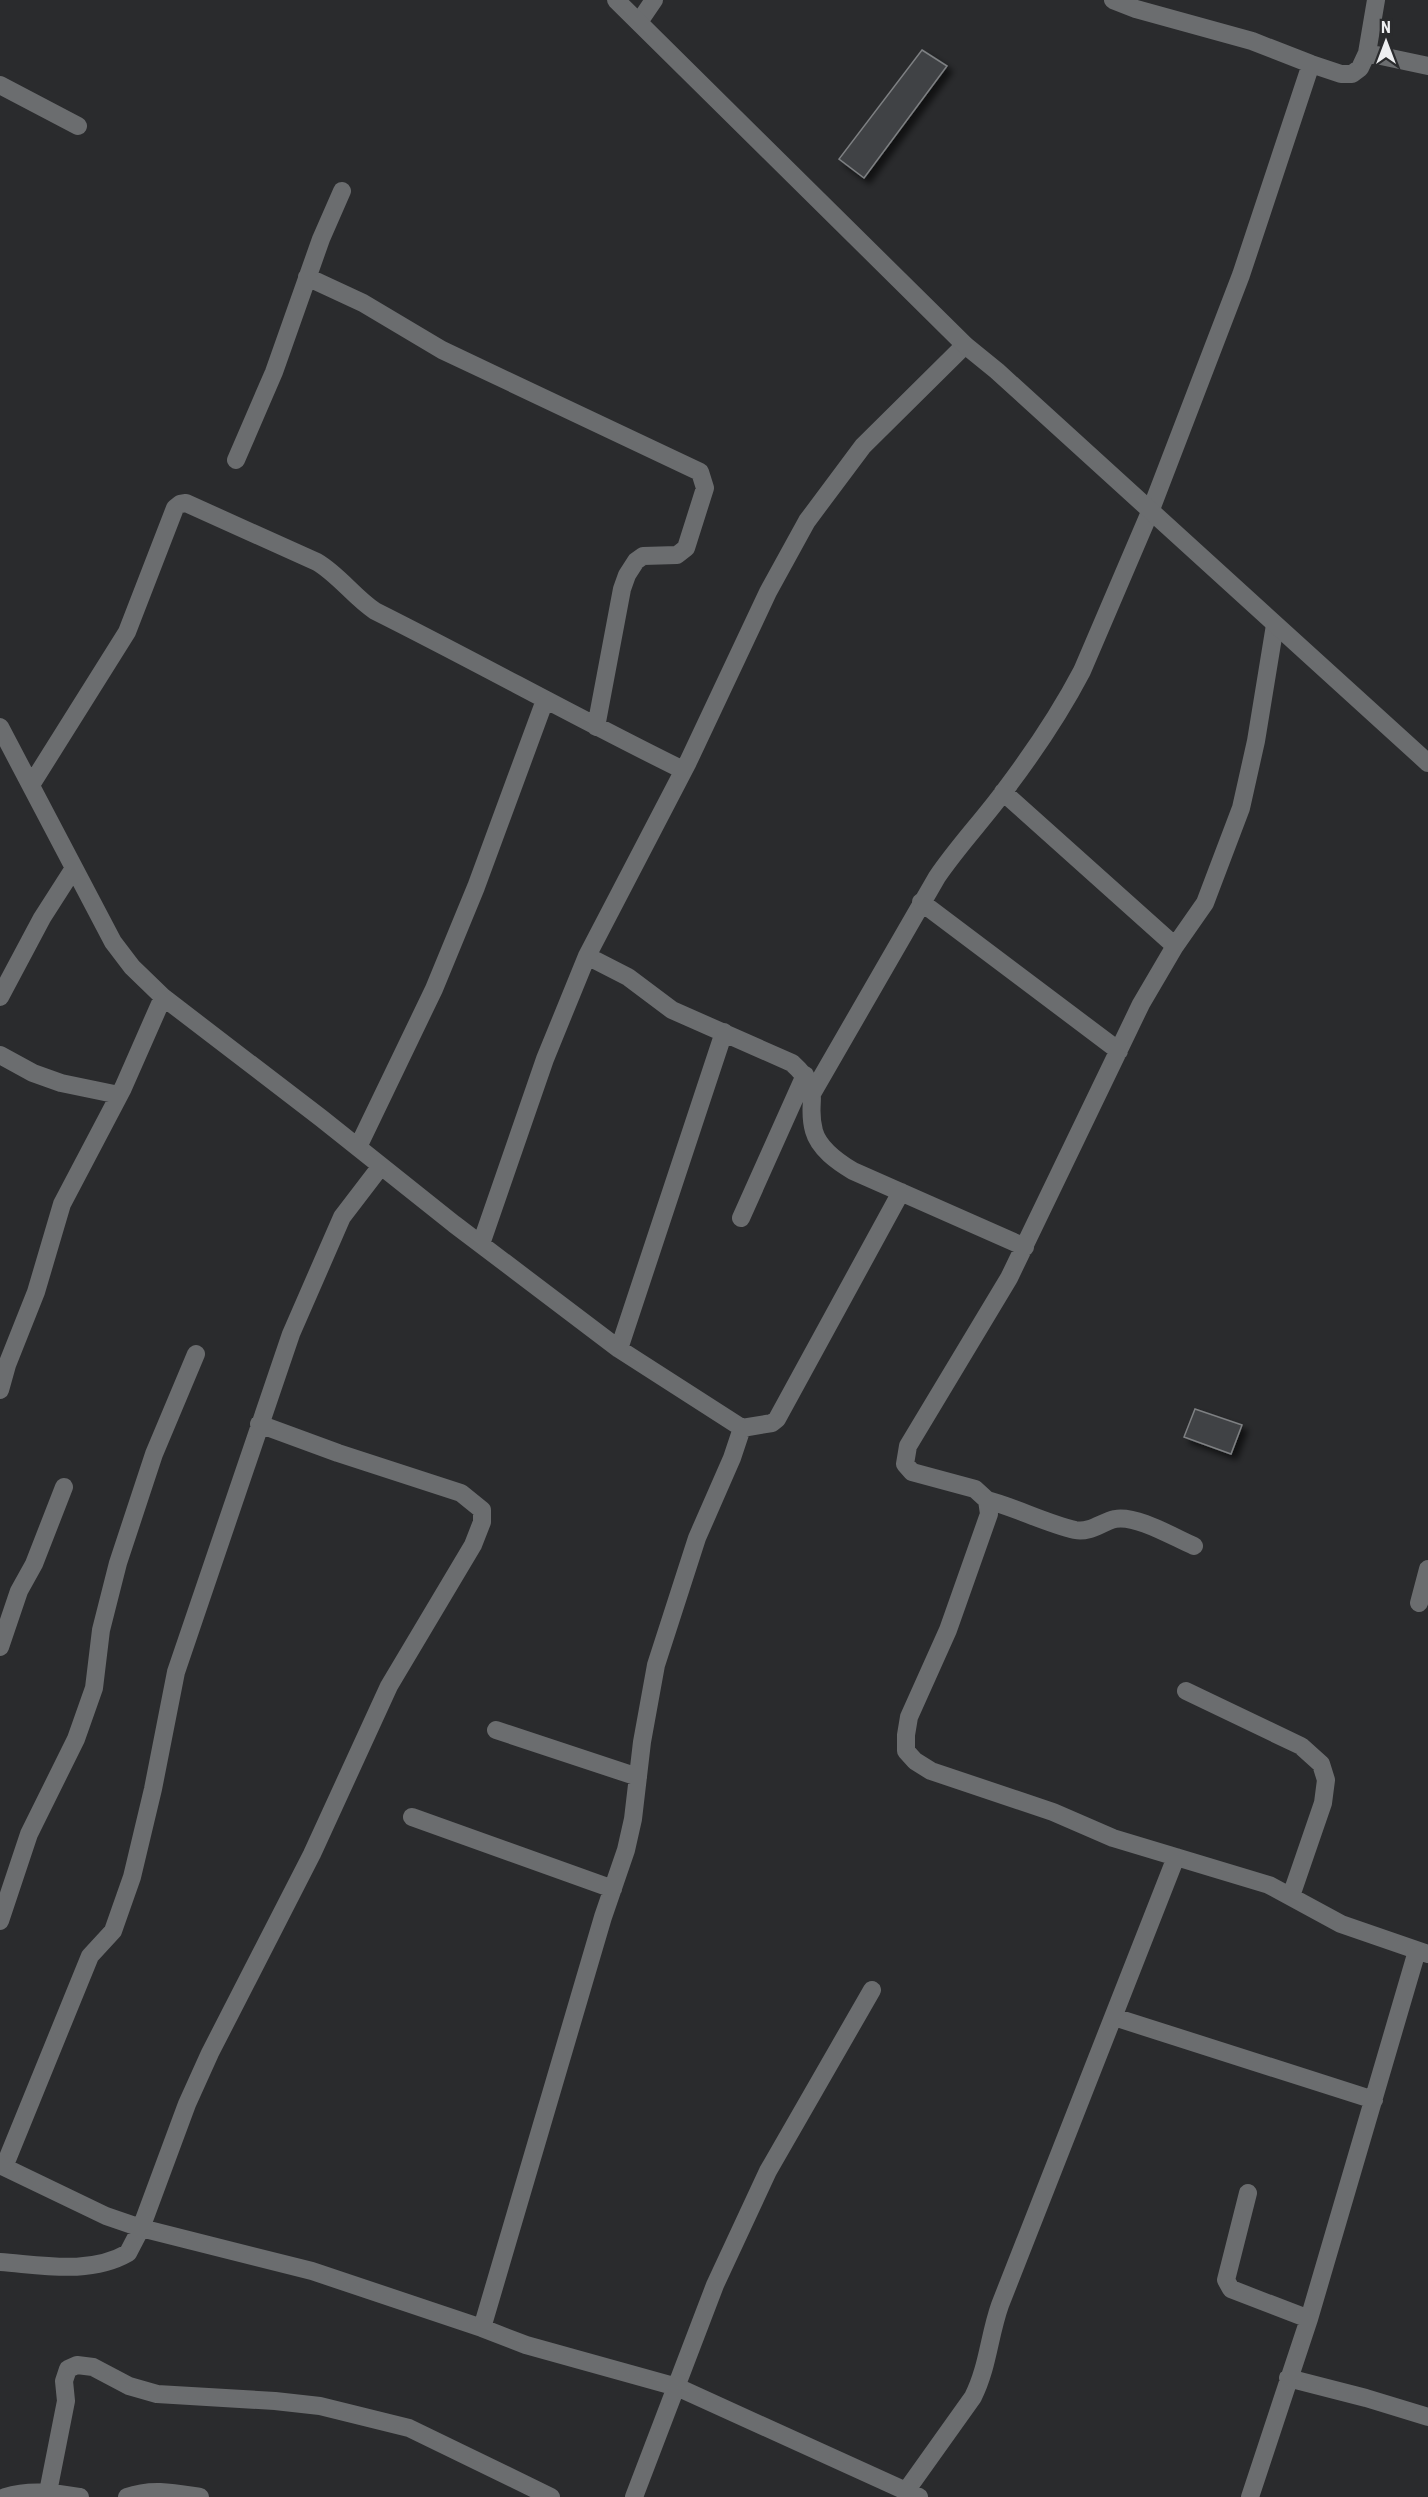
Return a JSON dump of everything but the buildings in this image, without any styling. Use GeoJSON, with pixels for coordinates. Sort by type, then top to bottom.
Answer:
{"type":"FeatureCollection","features":[{"type":"Feature","properties":{"kind":"street"},"geometry":{"type":"LineString","coordinates":[[616,0],[965,345],[997,371],[1428,763]]}},
{"type":"Feature","properties":{"kind":"street"},"geometry":{"type":"LineString","coordinates":[[639,22],[654,0]]}},
{"type":"Feature","properties":{"kind":"street"},"geometry":{"type":"LineString","coordinates":[[1113,0],[1136,9],[1252,41],[1341,74],[1352,74],[1360,68],[1367,53],[1376,0]]}},
{"type":"Feature","properties":{"kind":"street"},"geometry":{"type":"LineString","coordinates":[[1367,53],[1428,66]]}},
{"type":"Feature","properties":{"kind":"street"},"geometry":{"type":"LineString","coordinates":[[1024,1247],[853,1171],[838,1162],[819,1142],[814,1131],[813,1092],[921,902],[959,845],[1004,792],[1069,696],[1150,512],[1241,275],[1311,64]]}},
{"type":"Feature","properties":{"kind":"street"},"geometry":{"type":"LineString","coordinates":[[0,85],[78,126]]}},
{"type":"Feature","properties":{"kind":"street"},"geometry":{"type":"LineString","coordinates":[[236,460],[274,372],[307,277],[342,190]]}},
{"type":"Feature","properties":{"kind":"street"},"geometry":{"type":"LineString","coordinates":[[307,277],[363,303],[442,350],[700,472],[705,488],[686,548],[677,555],[643,556],[636,561],[627,575],[622,589],[596,727]]}},
{"type":"Feature","properties":{"kind":"street"},"geometry":{"type":"LineString","coordinates":[[481,1244],[545,1059],[587,956],[683,770],[768,592],[807,521],[862,446],[965,345]]}},
{"type":"Feature","properties":{"kind":"street"},"geometry":{"type":"LineString","coordinates":[[31,785],[127,632],[175,508],[186,503],[326,567],[360,601],[375,611],[490,668],[544,700],[683,770]]}},
{"type":"Feature","properties":{"kind":"street"},"geometry":{"type":"LineString","coordinates":[[1194,1546],[1133,1520],[1117,1519],[1092,1528],[1078,1530],[1014,1507],[987,1500],[975,1489],[912,1472],[905,1464],[908,1446],[993,1305],[1024,1247],[1141,1004],[1175,946],[1205,903],[1241,808],[1256,741],[1275,625]]}},
{"type":"Feature","properties":{"kind":"street"},"geometry":{"type":"LineString","coordinates":[[358,1147],[434,989],[476,887],[544,700]]}},
{"type":"Feature","properties":{"kind":"street"},"geometry":{"type":"LineString","coordinates":[[0,727],[113,942],[132,968],[163,997],[620,1349],[742,1428],[772,1423],[777,1419],[901,1192]]}},
{"type":"Feature","properties":{"kind":"street"},"geometry":{"type":"LineString","coordinates":[[1004,792],[1175,946]]}},
{"type":"Feature","properties":{"kind":"street"},"geometry":{"type":"LineString","coordinates":[[0,997],[42,918],[74,868]]}},
{"type":"Feature","properties":{"kind":"street"},"geometry":{"type":"LineString","coordinates":[[921,902],[1119,1050]]}},
{"type":"Feature","properties":{"kind":"street"},"geometry":{"type":"LineString","coordinates":[[587,956],[628,977],[672,1010],[792,1063],[805,1075],[813,1092]]}},
{"type":"Feature","properties":{"kind":"street"},"geometry":{"type":"LineString","coordinates":[[0,1390],[7,1365],[36,1292],[62,1204],[119,1095],[163,997]]}},
{"type":"Feature","properties":{"kind":"street"},"geometry":{"type":"LineString","coordinates":[[620,1349],[724,1032]]}},
{"type":"Feature","properties":{"kind":"street"},"geometry":{"type":"LineString","coordinates":[[0,1055],[33,1073],[61,1083],[119,1095]]}},
{"type":"Feature","properties":{"kind":"street"},"geometry":{"type":"LineString","coordinates":[[741,1218],[805,1075]]}},
{"type":"Feature","properties":{"kind":"street"},"geometry":{"type":"LineString","coordinates":[[381,1166],[342,1217],[291,1334],[176,1672],[153,1789],[132,1877],[113,1931],[90,1956],[2,2166],[106,2216],[141,2228],[312,2271],[526,2345],[677,2387],[912,2494],[981,2381],[991,2343],[993,2324],[1176,1857]]}},
{"type":"Feature","properties":{"kind":"street"},"geometry":{"type":"LineString","coordinates":[[0,1921],[29,1834],[76,1739],[94,1688],[101,1630],[118,1563],[154,1454],[196,1354]]}},
{"type":"Feature","properties":{"kind":"street"},"geometry":{"type":"LineString","coordinates":[[0,2262],[66,2266],[100,2264],[128,2253],[141,2228],[187,2104],[215,2043],[312,1854],[389,1686],[473,1545],[482,1522],[482,1510],[462,1493],[338,1453],[259,1424]]}},
{"type":"Feature","properties":{"kind":"street"},"geometry":{"type":"LineString","coordinates":[[482,2328],[626,1850],[645,1721],[656,1665],[697,1538],[732,1458],[742,1428]]}},
{"type":"Feature","properties":{"kind":"street"},"geometry":{"type":"LineString","coordinates":[[0,1647],[19,1591],[34,1564],[64,1487]]}},
{"type":"Feature","properties":{"kind":"street"},"geometry":{"type":"LineString","coordinates":[[987,1500],[989,1514],[948,1630],[909,1717],[906,1751],[915,1761],[931,1771],[1053,1812],[1113,1838],[1269,1885],[1341,1924],[1423,1952],[1374,2100],[1309,2319],[1250,2497]]}},
{"type":"Feature","properties":{"kind":"street"},"geometry":{"type":"LineString","coordinates":[[1419,1603],[1428,1569]]}},
{"type":"Feature","properties":{"kind":"street"},"geometry":{"type":"LineString","coordinates":[[1186,1691],[1301,1746],[1321,1764],[1326,1780],[1323,1803],[1291,1896]]}},
{"type":"Feature","properties":{"kind":"street"},"geometry":{"type":"LineString","coordinates":[[496,1730],[638,1777]]}},
{"type":"Feature","properties":{"kind":"street"},"geometry":{"type":"LineString","coordinates":[[412,1817],[613,1889]]}},
{"type":"Feature","properties":{"kind":"street"},"geometry":{"type":"LineString","coordinates":[[636,2496],[715,2286],[768,2171],[872,1990]]}},
{"type":"Feature","properties":{"kind":"street"},"geometry":{"type":"LineString","coordinates":[[1114,2017],[1374,2100]]}},
{"type":"Feature","properties":{"kind":"street"},"geometry":{"type":"LineString","coordinates":[[1248,2193],[1226,2280],[1231,2289],[1309,2319]]}},
{"type":"Feature","properties":{"kind":"street"},"geometry":{"type":"LineString","coordinates":[[48,2492],[66,2401],[64,2381],[69,2369],[76,2365],[93,2367],[129,2386],[157,2394],[320,2406],[409,2428],[551,2497]]}},
{"type":"Feature","properties":{"kind":"street"},"geometry":{"type":"LineString","coordinates":[[1288,2378],[1428,2417]]}},
{"type":"Feature","properties":{"kind":"street"},"geometry":{"type":"LineString","coordinates":[[127,2497],[158,2491],[200,2497]]}},
{"type":"Feature","properties":{"kind":"street"},"geometry":{"type":"LineString","coordinates":[[5,2497],[48,2492],[80,2497]]}}]}
